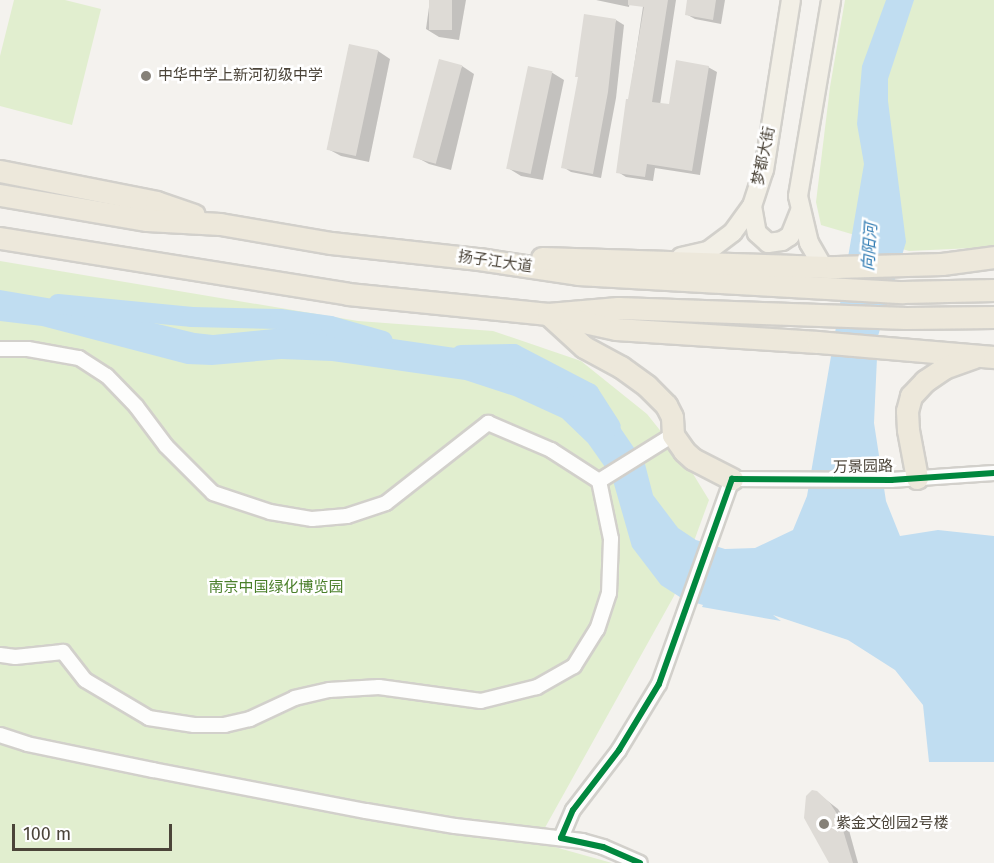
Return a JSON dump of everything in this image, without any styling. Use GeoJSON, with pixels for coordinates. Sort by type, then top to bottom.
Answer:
{"type":"FeatureCollection","features":[{"type":"Feature","properties":{"kind":"highway"},"geometry":{"type":"LineString","coordinates":[[0,171],[156,202],[220,225]]}},
{"type":"Feature","properties":{"kind":"highway","name":"扬子江大道"},"geometry":{"type":"LineString","coordinates":[[0,195],[147,220],[220,225],[330,243],[479,259],[578,274],[903,292],[994,290]]}},
{"type":"Feature","properties":{"kind":"highway"},"geometry":{"type":"LineString","coordinates":[[0,238],[348,294],[549,314],[616,329],[818,342],[986,357]]}},
{"type":"Feature","properties":{"kind":"highway"},"geometry":{"type":"LineString","coordinates":[[479,259],[585,258],[830,267],[907,266],[994,257]]}},
{"type":"Feature","properties":{"kind":"highway"},"geometry":{"type":"LineString","coordinates":[[549,314],[618,308],[822,316],[994,317]]}},
{"type":"Feature","properties":{"kind":"highway"},"geometry":{"type":"LineString","coordinates":[[549,314],[584,347],[621,367],[666,405],[672,417],[672,435],[693,459],[732,479]]}},
{"type":"Feature","properties":{"kind":"highway"},"geometry":{"type":"LineString","coordinates":[[917,478],[908,430],[907,411],[911,396],[925,381],[944,368],[986,357]]}},
{"type":"Feature","properties":{"kind":"main road","name":"梦都大街"},"geometry":{"type":"LineString","coordinates":[[630,261],[690,257],[708,251],[733,232],[752,206],[764,170],[791,0]]}},
{"type":"Feature","properties":{"kind":"main road"},"geometry":{"type":"LineString","coordinates":[[830,267],[809,243],[798,196],[831,0]]}},
{"type":"Feature","properties":{"kind":"main road"},"geometry":{"type":"LineString","coordinates":[[752,206],[757,233],[768,243],[790,236],[800,211]]}},
{"type":"Feature","properties":{"kind":"street"},"geometry":{"type":"LineString","coordinates":[[0,349],[28,349],[79,358],[107,376],[136,406],[166,446],[213,493],[270,512],[312,519],[346,516],[386,503],[488,423],[551,450],[599,482],[611,539],[609,593],[597,629],[574,666],[537,687],[481,701],[379,687],[329,690],[295,698],[250,719],[225,725],[194,725],[149,718],[85,680],[63,652],[15,657],[0,655]]}},
{"type":"Feature","properties":{"kind":"street"},"geometry":{"type":"LineString","coordinates":[[599,482],[672,435]]}},
{"type":"Feature","properties":{"kind":"street","name":"万景园路"},"geometry":{"type":"LineString","coordinates":[[732,479],[891,480],[994,473]]}},
{"type":"Feature","properties":{"kind":"street"},"geometry":{"type":"LineString","coordinates":[[561,838],[573,810],[619,750],[659,684],[715,534],[732,479]]}},
{"type":"Feature","properties":{"kind":"street"},"geometry":{"type":"LineString","coordinates":[[0,735],[27,744],[366,811],[455,826],[561,838],[603,847],[640,863]]}},
{"type":"Feature","properties":{"kind":"green space"},"geometry":{"type":"Polygon","coordinates":[[[14,0],[65,0],[101,9],[72,125],[0,106],[0,56],[14,0]]]}},
{"type":"Feature","properties":{"kind":"green space"},"geometry":{"type":"Polygon","coordinates":[[[845,0],[994,0],[994,247],[909,251],[821,225],[816,202],[830,87],[845,0]]]}},
{"type":"Feature","properties":{"kind":"green space","name":"南京中国绿化博览园"},"geometry":{"type":"Polygon","coordinates":[[[0,261],[358,321],[493,331],[581,361],[647,414],[687,464],[709,500],[674,596],[537,842],[612,863],[0,863],[0,261]]]}},
{"type":"Feature","properties":{"kind":"water","name":"向阳河"},"geometry":{"type":"Polygon","coordinates":[[[886,0],[914,0],[888,79],[888,101],[906,242],[878,336],[874,423],[886,501],[900,536],[938,530],[994,536],[994,762],[929,762],[923,705],[895,670],[848,640],[773,615],[781,621],[702,607],[703,605],[683,599],[661,585],[632,547],[612,477],[588,443],[562,418],[514,396],[465,380],[332,361],[281,359],[212,365],[187,364],[42,326],[0,321],[0,290],[59,300],[195,333],[213,335],[283,328],[338,331],[476,351],[530,368],[587,396],[617,423],[645,464],[653,495],[678,528],[696,540],[725,549],[755,548],[793,530],[807,496],[864,164],[857,124],[862,66],[886,0]]]}},
{"type":"Feature","properties":{"kind":"building"},"geometry":{"type":"Polygon","coordinates":[[[429,0],[452,0],[452,30],[429,30],[429,0]]]}},
{"type":"Feature","properties":{"kind":"building"},"geometry":{"type":"Polygon","coordinates":[[[628,0],[668,0],[652,102],[669,104],[676,60],[709,66],[692,171],[647,164],[645,177],[616,173],[626,99],[628,99],[644,7],[628,5],[628,0]]]}},
{"type":"Feature","properties":{"kind":"building"},"geometry":{"type":"Polygon","coordinates":[[[687,0],[716,0],[713,20],[685,15],[687,0]]]}},
{"type":"Feature","properties":{"kind":"building"},"geometry":{"type":"Polygon","coordinates":[[[584,14],[616,19],[608,92],[593,174],[561,168],[578,77],[575,77],[584,14]]]}},
{"type":"Feature","properties":{"kind":"building"},"geometry":{"type":"Polygon","coordinates":[[[349,44],[378,50],[356,156],[327,150],[349,44]]]}},
{"type":"Feature","properties":{"kind":"building"},"geometry":{"type":"Polygon","coordinates":[[[439,59],[462,65],[436,164],[413,158],[439,59]]]}},
{"type":"Feature","properties":{"kind":"building"},"geometry":{"type":"Polygon","coordinates":[[[528,66],[552,71],[531,174],[506,169],[528,66]]]}},
{"type":"Feature","properties":{"kind":"building","name":"紫金文创园2号楼"},"geometry":{"type":"Polygon","coordinates":[[[812,790],[817,791],[830,803],[839,817],[853,863],[829,863],[804,818],[806,796],[812,790]]]}},
{"type":"Feature","properties":{"kind":"waterway"},"geometry":{"type":"LineString","coordinates":[[58,304],[192,317],[280,319],[331,326],[383,341]]}},
{"type":"Feature","properties":{"kind":"waterway"},"geometry":{"type":"LineString","coordinates":[[461,355],[514,354],[589,393],[611,427]]}},
{"type":"Feature","properties":{"kind":"cycle path"},"geometry":{"type":"LineString","coordinates":[[640,863],[603,847],[561,838],[573,810],[619,750],[659,684],[732,479],[891,480],[994,473]]}},
{"type":"Feature","properties":{"kind":"place","name":"中华中学上新河初级中学"},"geometry":{"type":"Point","coordinates":[146,76]}},
{"type":"Feature","properties":{"kind":"place","name":"紫金文创园2号楼"},"geometry":{"type":"Point","coordinates":[824,824]}}]}
